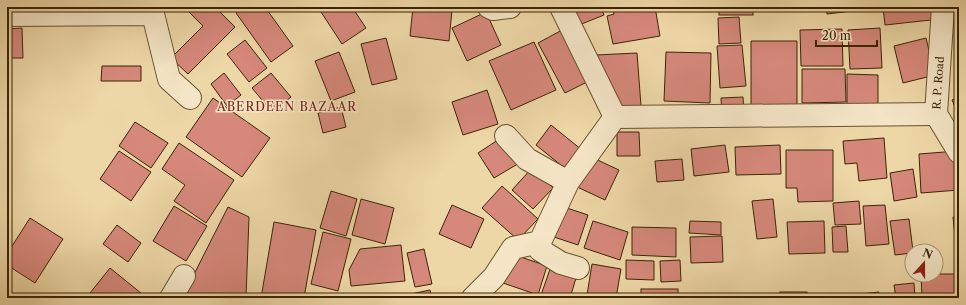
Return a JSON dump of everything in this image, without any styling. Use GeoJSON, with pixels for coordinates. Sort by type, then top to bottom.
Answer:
{"type":"FeatureCollection","features":[{"type":"Feature","properties":{"kind":"street"},"geometry":{"type":"LineString","coordinates":[[489,7],[493,9],[510,7]]}},
{"type":"Feature","properties":{"kind":"street"},"geometry":{"type":"LineString","coordinates":[[561,7],[615,117]]}},
{"type":"Feature","properties":{"kind":"street","name":"R. P. Road"},"geometry":{"type":"LineString","coordinates":[[943,7],[936,114],[959,152]]}},
{"type":"Feature","properties":{"kind":"street"},"geometry":{"type":"LineString","coordinates":[[7,15],[112,11],[153,14],[168,80],[190,98]]}},
{"type":"Feature","properties":{"kind":"street"},"geometry":{"type":"LineString","coordinates":[[615,117],[936,114]]}},
{"type":"Feature","properties":{"kind":"street"},"geometry":{"type":"LineString","coordinates":[[578,268],[561,264],[540,250],[540,242],[568,182],[615,117]]}},
{"type":"Feature","properties":{"kind":"street"},"geometry":{"type":"LineString","coordinates":[[506,136],[527,159],[568,182]]}},
{"type":"Feature","properties":{"kind":"street"},"geometry":{"type":"LineString","coordinates":[[473,298],[494,277],[513,248],[540,242]]}},
{"type":"Feature","properties":{"kind":"street"},"geometry":{"type":"LineString","coordinates":[[171,298],[184,276]]}},
{"type":"Feature","properties":{"kind":"building"},"geometry":{"type":"Polygon","coordinates":[[[184,7],[215,7],[235,27],[188,74],[171,58],[203,26],[184,7]]]}},
{"type":"Feature","properties":{"kind":"building"},"geometry":{"type":"Polygon","coordinates":[[[244,7],[265,7],[293,46],[271,62],[236,13],[244,7]]]}},
{"type":"Feature","properties":{"kind":"building"},"geometry":{"type":"Polygon","coordinates":[[[329,7],[352,7],[366,28],[342,44],[321,12],[329,7]]]}},
{"type":"Feature","properties":{"kind":"building"},"geometry":{"type":"Polygon","coordinates":[[[413,7],[452,10],[449,41],[410,36],[413,7]]]}},
{"type":"Feature","properties":{"kind":"building"},"geometry":{"type":"Polygon","coordinates":[[[572,7],[601,7],[604,15],[579,25],[572,7]]]}},
{"type":"Feature","properties":{"kind":"building"},"geometry":{"type":"Polygon","coordinates":[[[613,7],[655,7],[660,36],[613,44],[607,16],[614,14],[613,7]]]}},
{"type":"Feature","properties":{"kind":"building"},"geometry":{"type":"Polygon","coordinates":[[[719,7],[753,7],[753,15],[719,15],[719,7]]]}},
{"type":"Feature","properties":{"kind":"building"},"geometry":{"type":"Polygon","coordinates":[[[797,7],[820,7],[820,9],[797,9],[797,7]]]}},
{"type":"Feature","properties":{"kind":"building"},"geometry":{"type":"Polygon","coordinates":[[[826,7],[869,7],[869,9],[827,14],[826,7]]]}},
{"type":"Feature","properties":{"kind":"building"},"geometry":{"type":"Polygon","coordinates":[[[883,7],[939,7],[940,19],[885,25],[883,7]]]}},
{"type":"Feature","properties":{"kind":"building"},"geometry":{"type":"Polygon","coordinates":[[[486,12],[501,45],[467,61],[452,28],[486,12]]]}},
{"type":"Feature","properties":{"kind":"building"},"geometry":{"type":"Polygon","coordinates":[[[739,17],[741,43],[719,44],[718,18],[739,17]]]}},
{"type":"Feature","properties":{"kind":"building"},"geometry":{"type":"Polygon","coordinates":[[[22,28],[23,58],[7,58],[7,29],[22,28]]]}},
{"type":"Feature","properties":{"kind":"building"},"geometry":{"type":"Polygon","coordinates":[[[880,28],[882,68],[850,69],[848,30],[880,28]]]}},
{"type":"Feature","properties":{"kind":"building"},"geometry":{"type":"Polygon","coordinates":[[[842,29],[843,66],[801,66],[800,30],[842,29]]]}},
{"type":"Feature","properties":{"kind":"building"},"geometry":{"type":"Polygon","coordinates":[[[562,30],[589,81],[565,93],[538,43],[562,30]]]}},
{"type":"Feature","properties":{"kind":"building"},"geometry":{"type":"Polygon","coordinates":[[[386,38],[397,79],[372,85],[361,44],[386,38]]]}},
{"type":"Feature","properties":{"kind":"building"},"geometry":{"type":"Polygon","coordinates":[[[926,38],[935,75],[903,83],[894,46],[926,38]]]}},
{"type":"Feature","properties":{"kind":"building"},"geometry":{"type":"Polygon","coordinates":[[[245,40],[267,68],[249,82],[227,54],[245,40]]]}},
{"type":"Feature","properties":{"kind":"building"},"geometry":{"type":"Polygon","coordinates":[[[751,41],[797,41],[797,111],[751,110],[751,41]]]}},
{"type":"Feature","properties":{"kind":"building"},"geometry":{"type":"Polygon","coordinates":[[[534,42],[556,90],[511,110],[489,61],[534,42]]]}},
{"type":"Feature","properties":{"kind":"building"},"geometry":{"type":"Polygon","coordinates":[[[742,45],[746,86],[720,88],[717,46],[742,45]]]}},
{"type":"Feature","properties":{"kind":"building"},"geometry":{"type":"Polygon","coordinates":[[[339,52],[355,92],[331,101],[315,61],[339,52]]]}},
{"type":"Feature","properties":{"kind":"building"},"geometry":{"type":"Polygon","coordinates":[[[666,52],[711,53],[710,103],[664,101],[666,52]]]}},
{"type":"Feature","properties":{"kind":"building"},"geometry":{"type":"Polygon","coordinates":[[[637,53],[641,106],[614,107],[596,55],[637,53]]]}},
{"type":"Feature","properties":{"kind":"building"},"geometry":{"type":"Polygon","coordinates":[[[102,66],[141,66],[141,81],[101,81],[102,66]]]}},
{"type":"Feature","properties":{"kind":"building"},"geometry":{"type":"Polygon","coordinates":[[[802,69],[845,69],[846,102],[802,103],[802,69]]]}},
{"type":"Feature","properties":{"kind":"building"},"geometry":{"type":"Polygon","coordinates":[[[7,71],[11,71],[9,154],[7,154],[7,71]]]}},
{"type":"Feature","properties":{"kind":"building"},"geometry":{"type":"Polygon","coordinates":[[[224,73],[241,95],[227,106],[211,84],[224,73]]]}},
{"type":"Feature","properties":{"kind":"building"},"geometry":{"type":"Polygon","coordinates":[[[271,73],[291,97],[272,112],[252,88],[271,73]]]}},
{"type":"Feature","properties":{"kind":"building"},"geometry":{"type":"Polygon","coordinates":[[[847,74],[878,75],[878,107],[847,107],[847,74]]]}},
{"type":"Feature","properties":{"kind":"building"},"geometry":{"type":"Polygon","coordinates":[[[487,90],[498,124],[463,135],[452,102],[487,90]]]}},
{"type":"Feature","properties":{"kind":"building"},"geometry":{"type":"Polygon","coordinates":[[[743,97],[744,114],[722,115],[721,98],[743,97]]]}},
{"type":"Feature","properties":{"kind":"building"},"geometry":{"type":"Polygon","coordinates":[[[959,97],[959,116],[952,100],[959,97]]]}},
{"type":"Feature","properties":{"kind":"building"},"geometry":{"type":"Polygon","coordinates":[[[213,98],[270,138],[242,177],[186,137],[213,98]]]}},
{"type":"Feature","properties":{"kind":"building"},"geometry":{"type":"Polygon","coordinates":[[[341,107],[346,127],[323,133],[318,113],[341,107]]]}},
{"type":"Feature","properties":{"kind":"building"},"geometry":{"type":"Polygon","coordinates":[[[135,122],[168,143],[151,168],[119,146],[135,122]]]}},
{"type":"Feature","properties":{"kind":"building"},"geometry":{"type":"Polygon","coordinates":[[[551,125],[582,150],[567,170],[536,145],[551,125]]]}},
{"type":"Feature","properties":{"kind":"building"},"geometry":{"type":"Polygon","coordinates":[[[617,132],[639,132],[640,156],[617,156],[617,132]]]}},
{"type":"Feature","properties":{"kind":"building"},"geometry":{"type":"Polygon","coordinates":[[[504,136],[521,162],[494,178],[478,153],[504,136]]]}},
{"type":"Feature","properties":{"kind":"building"},"geometry":{"type":"Polygon","coordinates":[[[884,138],[887,178],[859,181],[857,163],[845,164],[843,141],[884,138]]]}},
{"type":"Feature","properties":{"kind":"building"},"geometry":{"type":"Polygon","coordinates":[[[179,143],[234,180],[206,223],[174,201],[185,185],[162,169],[179,143]]]}},
{"type":"Feature","properties":{"kind":"building"},"geometry":{"type":"Polygon","coordinates":[[[725,145],[729,172],[694,176],[691,149],[725,145]]]}},
{"type":"Feature","properties":{"kind":"building"},"geometry":{"type":"Polygon","coordinates":[[[780,145],[781,174],[736,175],[735,147],[780,145]]]}},
{"type":"Feature","properties":{"kind":"building"},"geometry":{"type":"Polygon","coordinates":[[[786,150],[833,150],[833,201],[798,202],[797,188],[786,188],[786,150]]]}},
{"type":"Feature","properties":{"kind":"building"},"geometry":{"type":"Polygon","coordinates":[[[119,151],[151,172],[131,201],[100,179],[119,151]]]}},
{"type":"Feature","properties":{"kind":"building"},"geometry":{"type":"Polygon","coordinates":[[[957,151],[959,190],[921,193],[919,154],[957,151]]]}},
{"type":"Feature","properties":{"kind":"building"},"geometry":{"type":"Polygon","coordinates":[[[589,156],[619,170],[605,200],[575,186],[589,156]]]}},
{"type":"Feature","properties":{"kind":"building"},"geometry":{"type":"Polygon","coordinates":[[[682,159],[684,180],[657,182],[655,161],[682,159]]]}},
{"type":"Feature","properties":{"kind":"building"},"geometry":{"type":"Polygon","coordinates":[[[532,168],[553,188],[533,209],[512,190],[532,168]]]}},
{"type":"Feature","properties":{"kind":"building"},"geometry":{"type":"Polygon","coordinates":[[[913,169],[917,197],[894,201],[890,173],[913,169]]]}},
{"type":"Feature","properties":{"kind":"building"},"geometry":{"type":"Polygon","coordinates":[[[502,186],[538,219],[518,240],[482,208],[502,186]]]}},
{"type":"Feature","properties":{"kind":"building"},"geometry":{"type":"Polygon","coordinates":[[[331,191],[357,199],[346,236],[320,228],[331,191]]]}},
{"type":"Feature","properties":{"kind":"building"},"geometry":{"type":"Polygon","coordinates":[[[361,199],[394,208],[385,244],[352,235],[361,199]]]}},
{"type":"Feature","properties":{"kind":"building"},"geometry":{"type":"Polygon","coordinates":[[[773,199],[777,237],[757,239],[752,201],[773,199]]]}},
{"type":"Feature","properties":{"kind":"building"},"geometry":{"type":"Polygon","coordinates":[[[859,201],[861,224],[835,225],[833,203],[859,201]]]}},
{"type":"Feature","properties":{"kind":"building"},"geometry":{"type":"Polygon","coordinates":[[[452,205],[484,219],[471,248],[439,234],[452,205]]]}},
{"type":"Feature","properties":{"kind":"building"},"geometry":{"type":"Polygon","coordinates":[[[885,205],[889,244],[866,246],[863,206],[885,205]]]}},
{"type":"Feature","properties":{"kind":"building"},"geometry":{"type":"Polygon","coordinates":[[[174,206],[207,226],[186,261],[153,241],[174,206]]]}},
{"type":"Feature","properties":{"kind":"building"},"geometry":{"type":"Polygon","coordinates":[[[561,206],[588,215],[578,245],[551,236],[561,206]]]}},
{"type":"Feature","properties":{"kind":"building"},"geometry":{"type":"Polygon","coordinates":[[[228,207],[249,217],[246,298],[187,298],[183,296],[228,207]]]}},
{"type":"Feature","properties":{"kind":"building"},"geometry":{"type":"Polygon","coordinates":[[[953,217],[959,217],[959,265],[958,265],[953,217]]]}},
{"type":"Feature","properties":{"kind":"building"},"geometry":{"type":"Polygon","coordinates":[[[30,218],[63,239],[35,283],[7,265],[7,254],[30,218]]]}},
{"type":"Feature","properties":{"kind":"building"},"geometry":{"type":"Polygon","coordinates":[[[909,219],[912,243],[904,243],[904,254],[895,255],[890,221],[909,219]]]}},
{"type":"Feature","properties":{"kind":"building"},"geometry":{"type":"Polygon","coordinates":[[[593,221],[628,232],[620,260],[584,248],[593,221]]]}},
{"type":"Feature","properties":{"kind":"building"},"geometry":{"type":"Polygon","coordinates":[[[690,221],[721,222],[721,235],[689,233],[690,221]]]}},
{"type":"Feature","properties":{"kind":"building"},"geometry":{"type":"Polygon","coordinates":[[[824,221],[825,253],[789,254],[787,222],[824,221]]]}},
{"type":"Feature","properties":{"kind":"building"},"geometry":{"type":"Polygon","coordinates":[[[274,222],[316,230],[304,298],[261,298],[274,222]]]}},
{"type":"Feature","properties":{"kind":"building"},"geometry":{"type":"Polygon","coordinates":[[[117,225],[141,243],[128,262],[103,244],[117,225]]]}},
{"type":"Feature","properties":{"kind":"building"},"geometry":{"type":"Polygon","coordinates":[[[846,226],[848,252],[833,252],[832,227],[846,226]]]}},
{"type":"Feature","properties":{"kind":"building"},"geometry":{"type":"Polygon","coordinates":[[[632,227],[676,228],[676,257],[632,255],[632,227]]]}},
{"type":"Feature","properties":{"kind":"building"},"geometry":{"type":"Polygon","coordinates":[[[323,232],[351,239],[338,291],[311,284],[323,232]]]}},
{"type":"Feature","properties":{"kind":"building"},"geometry":{"type":"Polygon","coordinates":[[[722,236],[723,262],[691,263],[690,237],[722,236]]]}},
{"type":"Feature","properties":{"kind":"building"},"geometry":{"type":"Polygon","coordinates":[[[401,245],[405,281],[351,286],[349,270],[360,249],[401,245]]]}},
{"type":"Feature","properties":{"kind":"building"},"geometry":{"type":"Polygon","coordinates":[[[424,249],[432,284],[415,287],[407,253],[424,249]]]}},
{"type":"Feature","properties":{"kind":"building"},"geometry":{"type":"Polygon","coordinates":[[[512,254],[547,266],[538,295],[503,283],[512,254]]]}},
{"type":"Feature","properties":{"kind":"building"},"geometry":{"type":"Polygon","coordinates":[[[626,260],[654,261],[654,280],[626,279],[626,260]]]}},
{"type":"Feature","properties":{"kind":"building"},"geometry":{"type":"Polygon","coordinates":[[[680,260],[681,281],[661,282],[660,261],[680,260]]]}},
{"type":"Feature","properties":{"kind":"building"},"geometry":{"type":"Polygon","coordinates":[[[592,264],[621,269],[616,298],[602,298],[587,295],[592,264]]]}},
{"type":"Feature","properties":{"kind":"building"},"geometry":{"type":"Polygon","coordinates":[[[110,268],[147,298],[96,298],[90,293],[110,268]]]}},
{"type":"Feature","properties":{"kind":"building"},"geometry":{"type":"Polygon","coordinates":[[[550,269],[576,278],[570,298],[540,298],[550,269]]]}},
{"type":"Feature","properties":{"kind":"building"},"geometry":{"type":"Polygon","coordinates":[[[944,274],[959,274],[959,298],[922,298],[921,283],[944,283],[944,274]]]}},
{"type":"Feature","properties":{"kind":"building"},"geometry":{"type":"Polygon","coordinates":[[[914,283],[915,298],[896,298],[894,285],[914,283]]]}},
{"type":"Feature","properties":{"kind":"building"},"geometry":{"type":"Polygon","coordinates":[[[641,289],[678,289],[678,298],[641,298],[641,289]]]}},
{"type":"Feature","properties":{"kind":"building"},"geometry":{"type":"Polygon","coordinates":[[[430,290],[432,298],[411,298],[411,294],[430,290]]]}},
{"type":"Feature","properties":{"kind":"building"},"geometry":{"type":"Polygon","coordinates":[[[780,292],[807,292],[807,298],[780,298],[780,292]]]}},
{"type":"Feature","properties":{"kind":"building"},"geometry":{"type":"Polygon","coordinates":[[[879,292],[879,298],[861,298],[861,294],[879,292]]]}},
{"type":"Feature","properties":{"kind":"building"},"geometry":{"type":"Polygon","coordinates":[[[397,294],[399,298],[368,298],[397,294]]]}},
{"type":"Feature","properties":{"kind":"building"},"geometry":{"type":"Polygon","coordinates":[[[837,296],[837,298],[810,298],[810,297],[837,296]]]}},
{"type":"Feature","properties":{"kind":"district","name":"ABERDEEN BAZAAR"},"geometry":{"type":"Point","coordinates":[287,106]}}]}
